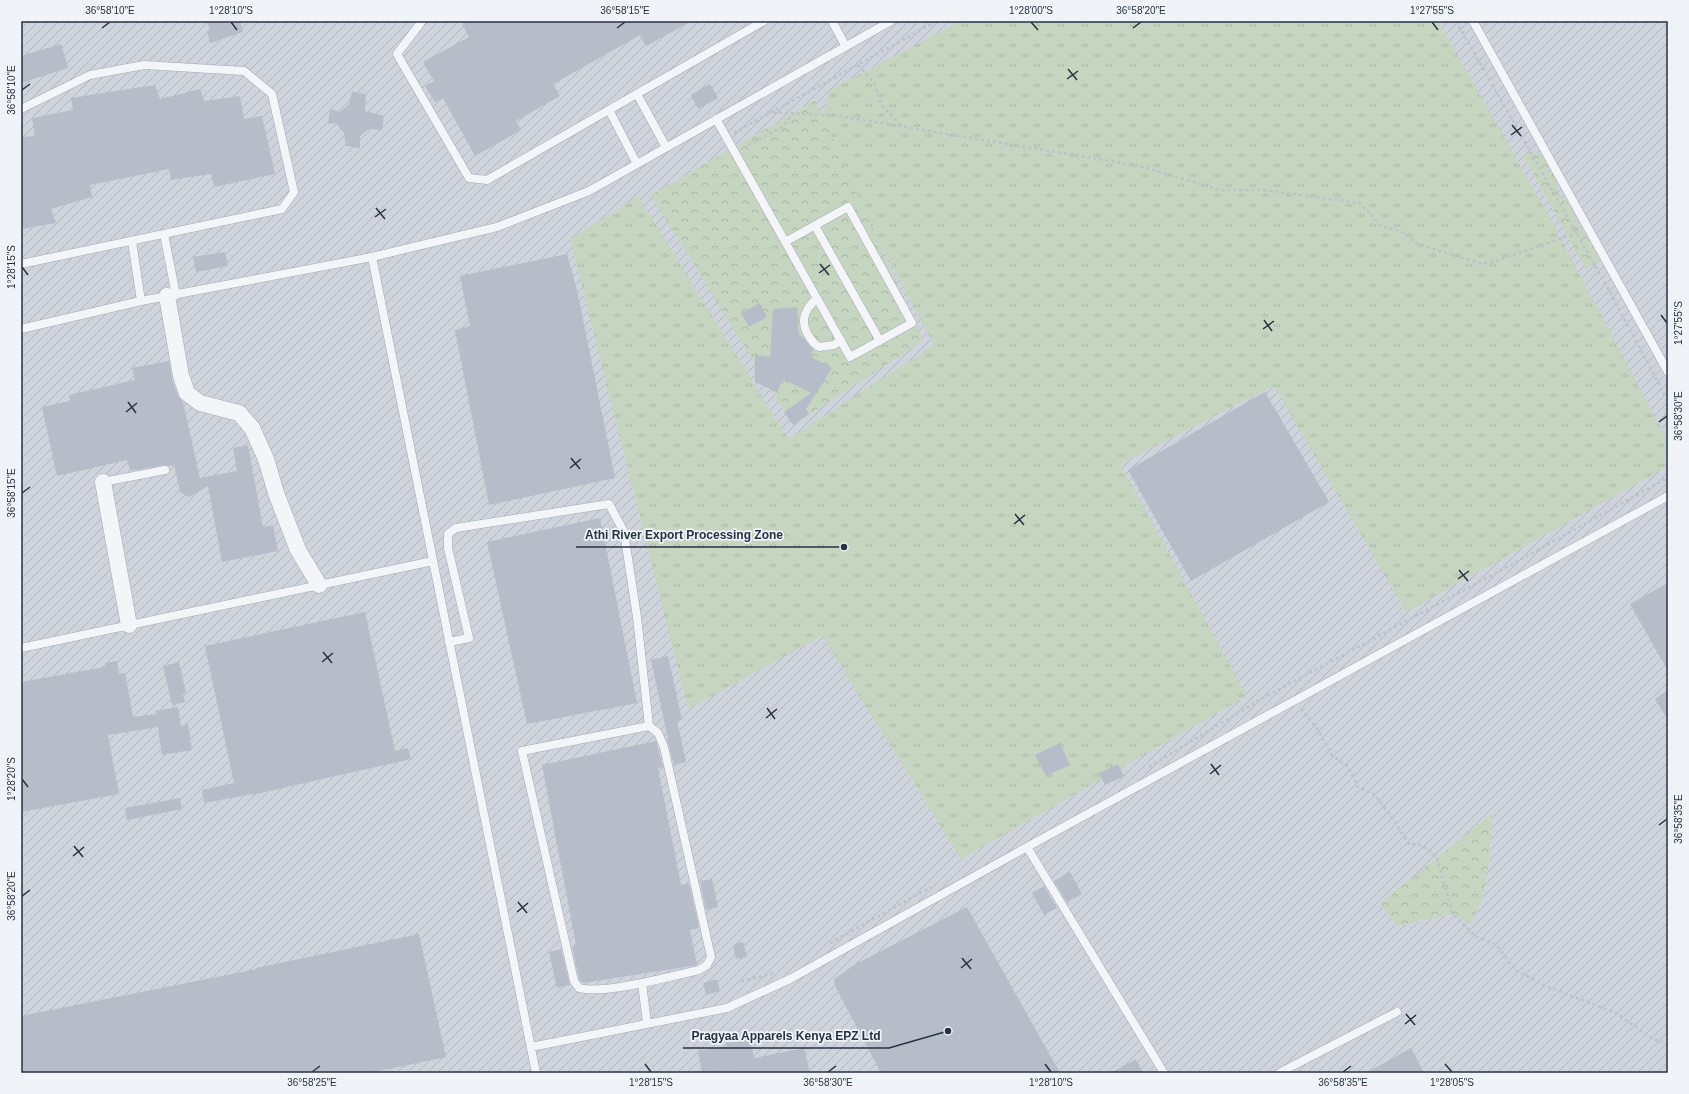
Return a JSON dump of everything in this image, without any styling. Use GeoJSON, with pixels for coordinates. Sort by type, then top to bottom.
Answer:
{"type":"FeatureCollection","features":[{"type":"Feature","properties":{"kind":"street"},"geometry":{"type":"LineString","coordinates":[[171,295],[181,376],[187,393],[200,403],[239,413],[252,428],[266,459],[276,493],[298,550],[319,585]]}},
{"type":"Feature","properties":{"kind":"street"},"geometry":{"type":"LineString","coordinates":[[103,482],[129,625]]}},
{"type":"Feature","properties":{"kind":"lane"},"geometry":{"type":"LineString","coordinates":[[422,21],[397,54],[469,178],[487,180],[764,21]]}},
{"type":"Feature","properties":{"kind":"lane"},"geometry":{"type":"LineString","coordinates":[[832,21],[845,45]]}},
{"type":"Feature","properties":{"kind":"lane"},"geometry":{"type":"LineString","coordinates":[[21,329],[141,301],[372,257],[497,227],[589,191],[845,45],[891,21]]}},
{"type":"Feature","properties":{"kind":"lane"},"geometry":{"type":"LineString","coordinates":[[1473,21],[1668,372]]}},
{"type":"Feature","properties":{"kind":"lane"},"geometry":{"type":"LineString","coordinates":[[21,109],[90,75],[144,65],[244,71],[272,94],[294,192],[282,209],[21,264]]}},
{"type":"Feature","properties":{"kind":"lane"},"geometry":{"type":"LineString","coordinates":[[637,94],[666,147]]}},
{"type":"Feature","properties":{"kind":"lane"},"geometry":{"type":"LineString","coordinates":[[609,110],[637,164]]}},
{"type":"Feature","properties":{"kind":"lane"},"geometry":{"type":"LineString","coordinates":[[716,119],[734,152],[850,357],[912,323],[848,207],[785,242]]}},
{"type":"Feature","properties":{"kind":"lane"},"geometry":{"type":"LineString","coordinates":[[815,226],[880,341]]}},
{"type":"Feature","properties":{"kind":"lane"},"geometry":{"type":"LineString","coordinates":[[164,234],[171,295]]}},
{"type":"Feature","properties":{"kind":"lane"},"geometry":{"type":"LineString","coordinates":[[132,241],[141,301]]}},
{"type":"Feature","properties":{"kind":"lane"},"geometry":{"type":"LineString","coordinates":[[372,257],[536,1073]]}},
{"type":"Feature","properties":{"kind":"lane"},"geometry":{"type":"LineString","coordinates":[[817,298],[808,306],[805,313],[804,324],[809,336],[819,347],[834,345],[841,340]]}},
{"type":"Feature","properties":{"kind":"lane"},"geometry":{"type":"LineString","coordinates":[[103,482],[165,470]]}},
{"type":"Feature","properties":{"kind":"lane"},"geometry":{"type":"LineString","coordinates":[[531,1047],[727,1008],[783,983],[1027,847],[1668,496]]}},
{"type":"Feature","properties":{"kind":"lane"},"geometry":{"type":"LineString","coordinates":[[449,642],[469,638],[448,548],[448,534],[456,528],[609,504],[624,532],[637,617],[649,726],[658,733],[664,747],[711,957],[707,965],[699,970],[642,983],[588,990],[579,988],[574,981],[522,751],[649,726]]}},
{"type":"Feature","properties":{"kind":"lane"},"geometry":{"type":"LineString","coordinates":[[21,648],[433,561]]}},
{"type":"Feature","properties":{"kind":"lane"},"geometry":{"type":"LineString","coordinates":[[1027,847],[1164,1073]]}},
{"type":"Feature","properties":{"kind":"lane"},"geometry":{"type":"LineString","coordinates":[[642,983],[647,1023]]}},
{"type":"Feature","properties":{"kind":"lane"},"geometry":{"type":"LineString","coordinates":[[1279,1073],[1397,1012]]}},
{"type":"Feature","properties":{"kind":"path"},"geometry":{"type":"LineString","coordinates":[[726,137],[937,21]]}},
{"type":"Feature","properties":{"kind":"path"},"geometry":{"type":"LineString","coordinates":[[1456,21],[1576,233],[1668,401]]}},
{"type":"Feature","properties":{"kind":"path"},"geometry":{"type":"LineString","coordinates":[[858,65],[874,83],[882,104],[901,126]]}},
{"type":"Feature","properties":{"kind":"path"},"geometry":{"type":"LineString","coordinates":[[769,113],[839,116],[1144,167],[1220,190],[1264,190],[1360,203],[1381,226],[1400,231],[1418,244],[1482,264],[1589,229]]}},
{"type":"Feature","properties":{"kind":"path"},"geometry":{"type":"LineString","coordinates":[[734,152],[782,128],[793,114]]}},
{"type":"Feature","properties":{"kind":"path"},"geometry":{"type":"LineString","coordinates":[[1145,769],[1261,699],[1507,567],[1662,481],[1668,476]]}},
{"type":"Feature","properties":{"kind":"path"},"geometry":{"type":"LineString","coordinates":[[1294,701],[1316,727],[1332,755],[1348,767],[1358,787],[1373,794],[1391,816],[1409,844],[1422,845],[1436,856],[1453,914],[1475,936],[1496,945],[1517,971],[1548,987],[1616,1013],[1653,1039],[1668,1044]]}},
{"type":"Feature","properties":{"kind":"path"},"geometry":{"type":"LineString","coordinates":[[826,945],[936,884]]}},
{"type":"Feature","properties":{"kind":"path"},"geometry":{"type":"LineString","coordinates":[[741,981],[778,972]]}},
{"type":"Feature","properties":{"kind":"shaded area"},"geometry":{"type":"Polygon","coordinates":[[[21,21],[1668,21],[1668,1073],[21,1073],[21,21]]]}},
{"type":"Feature","properties":{"kind":"green space"},"geometry":{"type":"Polygon","coordinates":[[[960,21],[1438,21],[1550,218],[1666,438],[1665,468],[1406,612],[1274,386],[1120,464],[1247,696],[961,859],[822,636],[688,709],[570,239],[638,196],[788,439],[934,345],[819,127],[830,90],[960,21]]]}},
{"type":"Feature","properties":{"kind":"green space"},"geometry":{"type":"Polygon","coordinates":[[[815,100],[923,341],[793,425],[651,195],[815,100]]]}},
{"type":"Feature","properties":{"kind":"green space"},"geometry":{"type":"Polygon","coordinates":[[[1530,152],[1547,154],[1548,172],[1559,175],[1557,191],[1569,205],[1600,262],[1585,268],[1523,155],[1530,152]]]}},
{"type":"Feature","properties":{"kind":"green space"},"geometry":{"type":"Polygon","coordinates":[[[1492,814],[1489,861],[1482,900],[1470,923],[1453,914],[1397,926],[1380,903],[1492,814]]]}},
{"type":"Feature","properties":{"kind":"building"},"geometry":{"type":"Polygon","coordinates":[[[207,21],[224,21],[225,24],[240,21],[243,32],[210,43],[207,31],[210,30],[207,21]]]}},
{"type":"Feature","properties":{"kind":"building"},"geometry":{"type":"Polygon","coordinates":[[[468,21],[692,21],[646,46],[640,35],[553,84],[560,96],[516,121],[521,130],[475,156],[443,98],[435,102],[425,86],[434,81],[423,62],[469,37],[462,24],[468,21]]]}},
{"type":"Feature","properties":{"kind":"building"},"geometry":{"type":"Polygon","coordinates":[[[61,44],[68,68],[21,83],[21,56],[61,44]]]}},
{"type":"Feature","properties":{"kind":"building"},"geometry":{"type":"Polygon","coordinates":[[[710,84],[718,98],[698,109],[691,95],[710,84]]]}},
{"type":"Feature","properties":{"kind":"building"},"geometry":{"type":"Polygon","coordinates":[[[155,85],[160,99],[200,89],[204,101],[240,96],[244,119],[262,116],[275,174],[214,187],[211,174],[171,180],[169,169],[90,185],[92,197],[51,209],[56,223],[21,229],[21,137],[35,136],[32,118],[73,110],[71,98],[155,85]]]}},
{"type":"Feature","properties":{"kind":"building"},"geometry":{"type":"Polygon","coordinates":[[[352,92],[366,94],[365,111],[384,116],[382,130],[369,129],[360,136],[360,148],[346,146],[344,133],[336,123],[328,124],[330,109],[340,112],[349,104],[352,92]]]}},
{"type":"Feature","properties":{"kind":"building"},"geometry":{"type":"Polygon","coordinates":[[[225,252],[228,266],[196,272],[193,257],[225,252]]]}},
{"type":"Feature","properties":{"kind":"building"},"geometry":{"type":"Polygon","coordinates":[[[567,254],[577,290],[615,478],[489,505],[455,330],[470,326],[460,276],[567,254]]]}},
{"type":"Feature","properties":{"kind":"building"},"geometry":{"type":"Polygon","coordinates":[[[760,303],[767,317],[749,327],[741,313],[760,303]]]}},
{"type":"Feature","properties":{"kind":"building"},"geometry":{"type":"Polygon","coordinates":[[[797,307],[799,335],[802,336],[813,350],[811,357],[832,368],[806,409],[809,414],[793,425],[784,412],[811,393],[783,379],[777,392],[755,382],[755,355],[770,357],[773,309],[797,307]]]}},
{"type":"Feature","properties":{"kind":"building"},"geometry":{"type":"Polygon","coordinates":[[[169,361],[172,379],[178,396],[183,402],[200,478],[237,471],[233,448],[248,445],[263,527],[273,525],[278,551],[222,562],[208,486],[189,497],[180,492],[174,465],[164,465],[130,471],[127,460],[57,476],[42,407],[70,401],[69,395],[135,380],[132,368],[169,361]]]}},
{"type":"Feature","properties":{"kind":"building"},"geometry":{"type":"Polygon","coordinates":[[[1265,392],[1329,502],[1191,581],[1128,470],[1265,392]]]}},
{"type":"Feature","properties":{"kind":"building"},"geometry":{"type":"Polygon","coordinates":[[[600,518],[637,703],[527,724],[487,542],[600,518]]]}},
{"type":"Feature","properties":{"kind":"building"},"geometry":{"type":"Polygon","coordinates":[[[1668,583],[1668,671],[1630,604],[1668,583]]]}},
{"type":"Feature","properties":{"kind":"building"},"geometry":{"type":"Polygon","coordinates":[[[365,612],[395,751],[408,748],[411,759],[252,795],[204,803],[202,790],[234,783],[205,646],[365,612]]]}},
{"type":"Feature","properties":{"kind":"building"},"geometry":{"type":"Polygon","coordinates":[[[668,656],[682,720],[677,721],[686,762],[674,765],[667,739],[651,660],[668,656]]]}},
{"type":"Feature","properties":{"kind":"building"},"geometry":{"type":"Polygon","coordinates":[[[117,661],[119,674],[125,673],[133,717],[156,714],[155,711],[178,707],[181,726],[188,724],[192,750],[162,755],[158,727],[108,735],[119,794],[21,812],[21,682],[105,667],[105,663],[117,661]]]}},
{"type":"Feature","properties":{"kind":"building"},"geometry":{"type":"Polygon","coordinates":[[[179,662],[186,693],[183,694],[185,702],[172,705],[163,666],[179,662]]]}},
{"type":"Feature","properties":{"kind":"building"},"geometry":{"type":"Polygon","coordinates":[[[1668,690],[1668,720],[1655,699],[1668,690]]]}},
{"type":"Feature","properties":{"kind":"building"},"geometry":{"type":"Polygon","coordinates":[[[656,741],[663,767],[658,768],[681,885],[689,884],[699,928],[690,930],[697,965],[583,983],[579,979],[572,946],[576,945],[542,765],[656,741]]]}},
{"type":"Feature","properties":{"kind":"building"},"geometry":{"type":"Polygon","coordinates":[[[1060,743],[1070,765],[1046,776],[1035,755],[1060,743]]]}},
{"type":"Feature","properties":{"kind":"building"},"geometry":{"type":"Polygon","coordinates":[[[1118,764],[1124,776],[1105,785],[1099,773],[1118,764]]]}},
{"type":"Feature","properties":{"kind":"building"},"geometry":{"type":"Polygon","coordinates":[[[180,798],[182,809],[127,820],[125,808],[180,798]]]}},
{"type":"Feature","properties":{"kind":"building"},"geometry":{"type":"Polygon","coordinates":[[[1070,872],[1082,894],[1067,902],[1054,881],[1070,872]]]}},
{"type":"Feature","properties":{"kind":"building"},"geometry":{"type":"Polygon","coordinates":[[[712,879],[718,907],[706,910],[700,881],[712,879]]]}},
{"type":"Feature","properties":{"kind":"building"},"geometry":{"type":"Polygon","coordinates":[[[1044,886],[1057,908],[1044,915],[1032,893],[1044,886]]]}},
{"type":"Feature","properties":{"kind":"building"},"geometry":{"type":"Polygon","coordinates":[[[967,907],[1060,1073],[881,1073],[836,988],[834,979],[854,965],[967,907]]]}},
{"type":"Feature","properties":{"kind":"building"},"geometry":{"type":"Polygon","coordinates":[[[419,934],[446,1057],[370,1073],[21,1073],[21,1016],[257,969],[256,968],[419,934]]]}},
{"type":"Feature","properties":{"kind":"building"},"geometry":{"type":"Polygon","coordinates":[[[743,942],[747,957],[736,959],[733,945],[743,942]]]}},
{"type":"Feature","properties":{"kind":"building"},"geometry":{"type":"Polygon","coordinates":[[[561,949],[570,985],[557,988],[549,952],[561,949]]]}},
{"type":"Feature","properties":{"kind":"building"},"geometry":{"type":"Polygon","coordinates":[[[717,979],[720,991],[706,995],[703,983],[717,979]]]}},
{"type":"Feature","properties":{"kind":"building"},"geometry":{"type":"Polygon","coordinates":[[[750,1039],[754,1058],[804,1048],[810,1073],[733,1073],[732,1071],[702,1073],[698,1051],[727,1046],[727,1043],[750,1039]]]}},
{"type":"Feature","properties":{"kind":"building"},"geometry":{"type":"Polygon","coordinates":[[[1411,1048],[1424,1073],[1366,1073],[1411,1048]]]}},
{"type":"Feature","properties":{"kind":"building"},"geometry":{"type":"Polygon","coordinates":[[[1136,1059],[1143,1073],[1111,1073],[1136,1059]]]}},
{"type":"Feature","properties":{"kind":"place","name":"Athi River Export Processing Zone"},"geometry":{"type":"Point","coordinates":[844,547]}},
{"type":"Feature","properties":{"kind":"place","name":"Pragyaa Apparels Kenya EPZ Ltd"},"geometry":{"type":"Point","coordinates":[948,1031]}}]}
